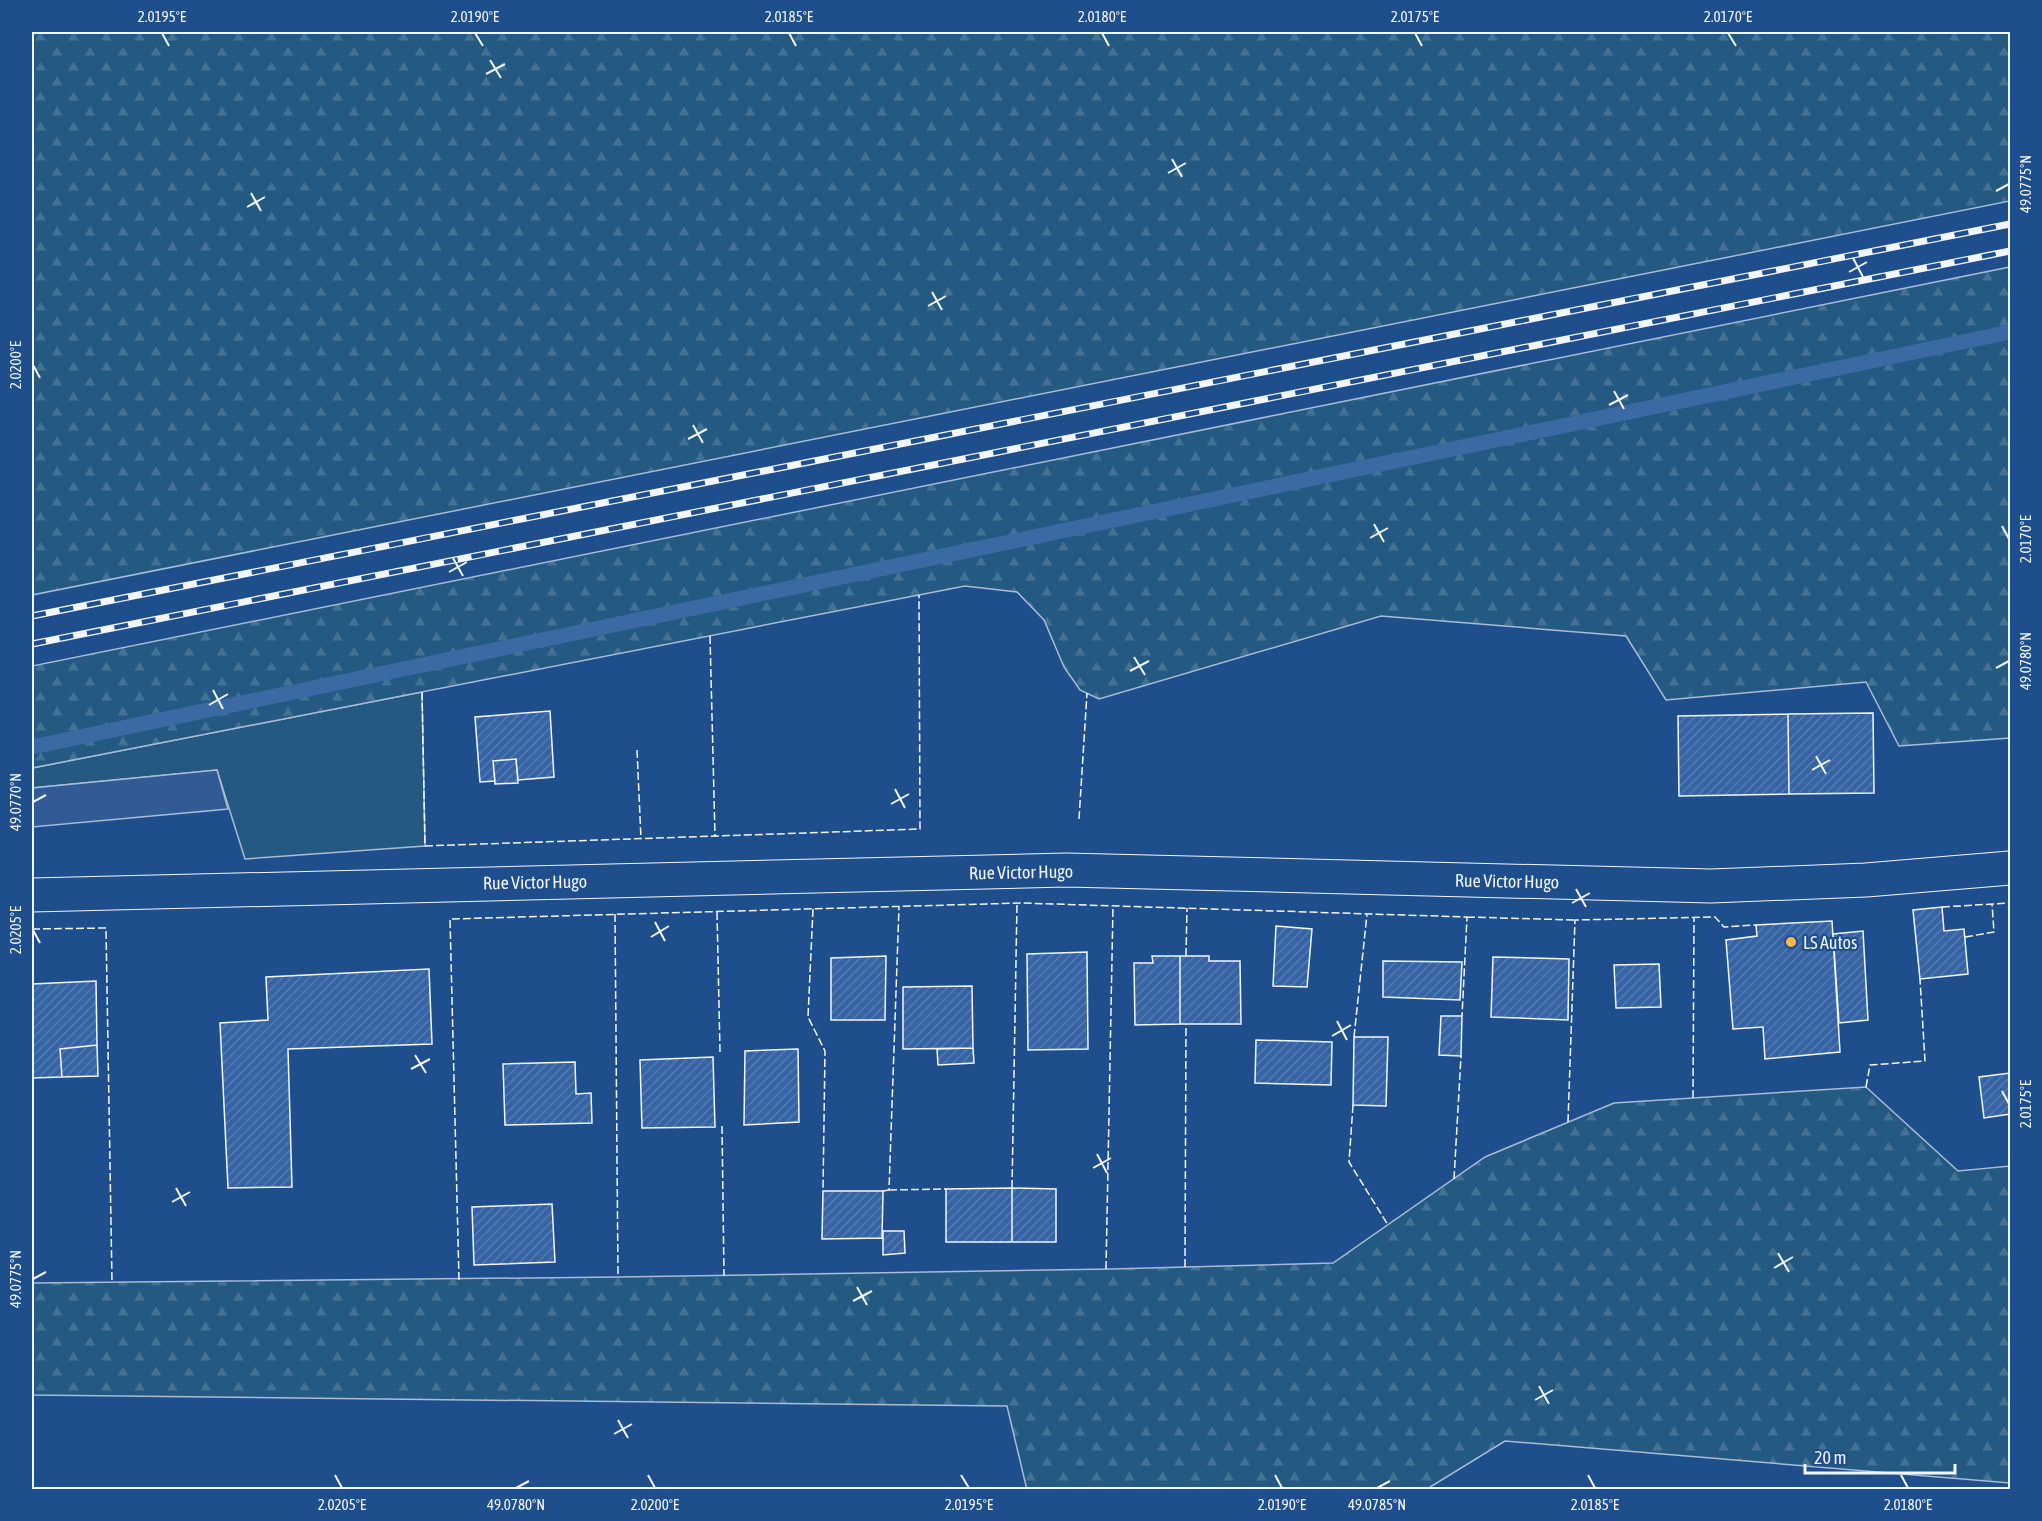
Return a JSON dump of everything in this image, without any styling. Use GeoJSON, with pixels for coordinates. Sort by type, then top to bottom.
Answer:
{"type":"FeatureCollection","features":[{"type":"Feature","properties":{"kind":"main road","name":"Rue Victor Hugo"},"geometry":{"type":"LineString","coordinates":[[32,895],[1066,870],[1711,886],[1866,880],[2010,868]]}},
{"type":"Feature","properties":{"kind":"green space"},"geometry":{"type":"Polygon","coordinates":[[[32,32],[2010,32],[2010,201],[32,595],[32,32]]]}},
{"type":"Feature","properties":{"kind":"green space"},"geometry":{"type":"Polygon","coordinates":[[[2010,267],[2010,738],[1899,746],[1866,682],[1666,700],[1626,636],[1381,616],[1099,699],[1080,690],[1064,667],[1044,620],[1017,592],[965,586],[32,768],[32,666],[2010,267]]]}},
{"type":"Feature","properties":{"kind":"green space"},"geometry":{"type":"Polygon","coordinates":[[[422,692],[425,846],[245,859],[217,770],[32,788],[32,768],[422,692]]]}},
{"type":"Feature","properties":{"kind":"green space"},"geometry":{"type":"Polygon","coordinates":[[[1866,1087],[1958,1171],[2010,1166],[2010,1483],[1505,1441],[1427,1489],[1027,1490],[1007,1406],[32,1395],[32,1283],[618,1277],[1333,1263],[1485,1157],[1614,1103],[1866,1087]]]}},
{"type":"Feature","properties":{"kind":"shaded area"},"geometry":{"type":"Polygon","coordinates":[[[217,770],[228,809],[32,827],[32,788],[217,770]]]}},
{"type":"Feature","properties":{"kind":"building"},"geometry":{"type":"Polygon","coordinates":[[[550,711],[554,777],[518,780],[516,759],[493,761],[495,781],[480,782],[475,717],[550,711]]]}},
{"type":"Feature","properties":{"kind":"building"},"geometry":{"type":"Polygon","coordinates":[[[1873,713],[1874,793],[1789,794],[1788,714],[1873,713]]]}},
{"type":"Feature","properties":{"kind":"building"},"geometry":{"type":"Polygon","coordinates":[[[1788,714],[1789,794],[1679,796],[1678,716],[1788,714]]]}},
{"type":"Feature","properties":{"kind":"building"},"geometry":{"type":"Polygon","coordinates":[[[516,759],[518,783],[495,784],[493,761],[516,759]]]}},
{"type":"Feature","properties":{"kind":"building"},"geometry":{"type":"Polygon","coordinates":[[[1942,907],[1944,931],[1964,929],[1968,974],[1920,979],[1913,910],[1942,907]]]}},
{"type":"Feature","properties":{"kind":"building"},"geometry":{"type":"Polygon","coordinates":[[[1832,921],[1840,1052],[1765,1059],[1763,1027],[1733,1029],[1726,940],[1757,936],[1756,925],[1832,921]]]}},
{"type":"Feature","properties":{"kind":"building"},"geometry":{"type":"Polygon","coordinates":[[[1276,926],[1312,929],[1307,987],[1273,986],[1276,926]]]}},
{"type":"Feature","properties":{"kind":"building"},"geometry":{"type":"Polygon","coordinates":[[[1863,931],[1868,1020],[1839,1023],[1833,934],[1863,931]]]}},
{"type":"Feature","properties":{"kind":"building"},"geometry":{"type":"Polygon","coordinates":[[[1087,952],[1088,1049],[1028,1050],[1027,954],[1087,952]]]}},
{"type":"Feature","properties":{"kind":"building"},"geometry":{"type":"Polygon","coordinates":[[[886,956],[885,1020],[831,1020],[831,958],[886,956]]]}},
{"type":"Feature","properties":{"kind":"building"},"geometry":{"type":"Polygon","coordinates":[[[1152,956],[1180,956],[1180,1024],[1135,1025],[1134,963],[1153,963],[1152,956]]]}},
{"type":"Feature","properties":{"kind":"building"},"geometry":{"type":"Polygon","coordinates":[[[1180,956],[1209,956],[1209,961],[1240,961],[1241,1024],[1180,1024],[1180,956]]]}},
{"type":"Feature","properties":{"kind":"building"},"geometry":{"type":"Polygon","coordinates":[[[1493,957],[1569,959],[1568,1020],[1491,1017],[1493,957]]]}},
{"type":"Feature","properties":{"kind":"building"},"geometry":{"type":"Polygon","coordinates":[[[1383,961],[1462,962],[1460,1000],[1383,997],[1383,961]]]}},
{"type":"Feature","properties":{"kind":"building"},"geometry":{"type":"Polygon","coordinates":[[[1659,964],[1661,1007],[1616,1008],[1614,965],[1659,964]]]}},
{"type":"Feature","properties":{"kind":"building"},"geometry":{"type":"Polygon","coordinates":[[[429,969],[432,1044],[288,1049],[292,1187],[228,1188],[220,1023],[268,1020],[266,977],[429,969]]]}},
{"type":"Feature","properties":{"kind":"building"},"geometry":{"type":"Polygon","coordinates":[[[96,981],[97,1045],[60,1049],[62,1077],[32,1078],[32,984],[96,981]]]}},
{"type":"Feature","properties":{"kind":"building"},"geometry":{"type":"Polygon","coordinates":[[[972,986],[973,1048],[903,1049],[903,987],[972,986]]]}},
{"type":"Feature","properties":{"kind":"building"},"geometry":{"type":"Polygon","coordinates":[[[1441,1016],[1462,1016],[1461,1056],[1439,1055],[1441,1016]]]}},
{"type":"Feature","properties":{"kind":"building"},"geometry":{"type":"Polygon","coordinates":[[[1354,1037],[1388,1037],[1386,1106],[1353,1105],[1354,1037]]]}},
{"type":"Feature","properties":{"kind":"building"},"geometry":{"type":"Polygon","coordinates":[[[1256,1040],[1332,1042],[1331,1085],[1255,1083],[1256,1040]]]}},
{"type":"Feature","properties":{"kind":"building"},"geometry":{"type":"Polygon","coordinates":[[[97,1045],[98,1076],[62,1077],[60,1049],[97,1045]]]}},
{"type":"Feature","properties":{"kind":"building"},"geometry":{"type":"Polygon","coordinates":[[[973,1048],[974,1063],[938,1065],[937,1049],[973,1048]]]}},
{"type":"Feature","properties":{"kind":"building"},"geometry":{"type":"Polygon","coordinates":[[[798,1049],[799,1122],[744,1125],[745,1051],[798,1049]]]}},
{"type":"Feature","properties":{"kind":"building"},"geometry":{"type":"Polygon","coordinates":[[[713,1057],[715,1127],[642,1128],[640,1060],[713,1057]]]}},
{"type":"Feature","properties":{"kind":"building"},"geometry":{"type":"Polygon","coordinates":[[[575,1062],[576,1094],[591,1093],[592,1123],[505,1125],[503,1064],[575,1062]]]}},
{"type":"Feature","properties":{"kind":"building"},"geometry":{"type":"Polygon","coordinates":[[[2010,1073],[2010,1114],[1984,1118],[1979,1077],[2010,1073]]]}},
{"type":"Feature","properties":{"kind":"building"},"geometry":{"type":"Polygon","coordinates":[[[1012,1188],[1056,1189],[1056,1242],[1012,1242],[1012,1188]]]}},
{"type":"Feature","properties":{"kind":"building"},"geometry":{"type":"Polygon","coordinates":[[[1012,1188],[1012,1242],[946,1242],[946,1189],[1012,1188]]]}},
{"type":"Feature","properties":{"kind":"building"},"geometry":{"type":"Polygon","coordinates":[[[823,1191],[883,1191],[882,1238],[822,1239],[823,1191]]]}},
{"type":"Feature","properties":{"kind":"building"},"geometry":{"type":"Polygon","coordinates":[[[552,1204],[555,1262],[474,1265],[472,1207],[552,1204]]]}},
{"type":"Feature","properties":{"kind":"building"},"geometry":{"type":"Polygon","coordinates":[[[883,1231],[904,1231],[905,1253],[883,1255],[883,1231]]]}},
{"type":"Feature","properties":{"kind":"waterway"},"geometry":{"type":"LineString","coordinates":[[32,747],[2010,332]]}},
{"type":"Feature","properties":{"kind":"railway"},"geometry":{"type":"LineString","coordinates":[[32,616],[2010,224]]}},
{"type":"Feature","properties":{"kind":"railway"},"geometry":{"type":"LineString","coordinates":[[32,644],[2010,251]]}},
{"type":"Feature","properties":{"kind":"fence"},"geometry":{"type":"LineString","coordinates":[[422,692],[425,846],[920,829],[919,595]]}},
{"type":"Feature","properties":{"kind":"fence"},"geometry":{"type":"LineString","coordinates":[[710,636],[715,836]]}},
{"type":"Feature","properties":{"kind":"fence"},"geometry":{"type":"LineString","coordinates":[[1079,819],[1087,693]]}},
{"type":"Feature","properties":{"kind":"fence"},"geometry":{"type":"LineString","coordinates":[[637,750],[641,839]]}},
{"type":"Feature","properties":{"kind":"fence"},"geometry":{"type":"LineString","coordinates":[[1012,1188],[1017,903]]}},
{"type":"Feature","properties":{"kind":"fence"},"geometry":{"type":"LineString","coordinates":[[459,1280],[450,919],[1021,903],[1467,917],[1462,1016]]}},
{"type":"Feature","properties":{"kind":"fence"},"geometry":{"type":"LineString","coordinates":[[1942,907],[2010,903]]}},
{"type":"Feature","properties":{"kind":"fence"},"geometry":{"type":"LineString","coordinates":[[1965,937],[1994,932],[1992,904]]}},
{"type":"Feature","properties":{"kind":"fence"},"geometry":{"type":"LineString","coordinates":[[1106,1269],[1113,906]]}},
{"type":"Feature","properties":{"kind":"fence"},"geometry":{"type":"LineString","coordinates":[[883,1191],[889,1190],[899,907]]}},
{"type":"Feature","properties":{"kind":"fence"},"geometry":{"type":"LineString","coordinates":[[1186,956],[1187,908]]}},
{"type":"Feature","properties":{"kind":"fence"},"geometry":{"type":"LineString","coordinates":[[813,909],[808,1017],[825,1051],[823,1191]]}},
{"type":"Feature","properties":{"kind":"fence"},"geometry":{"type":"LineString","coordinates":[[717,912],[720,1052]]}},
{"type":"Feature","properties":{"kind":"fence"},"geometry":{"type":"LineString","coordinates":[[615,914],[618,1277]]}},
{"type":"Feature","properties":{"kind":"fence"},"geometry":{"type":"LineString","coordinates":[[1354,1037],[1367,914]]}},
{"type":"Feature","properties":{"kind":"fence"},"geometry":{"type":"LineString","coordinates":[[1467,917],[1575,920]]}},
{"type":"Feature","properties":{"kind":"fence"},"geometry":{"type":"LineString","coordinates":[[1568,1122],[1575,920],[1715,917],[1724,927],[1756,925]]}},
{"type":"Feature","properties":{"kind":"fence"},"geometry":{"type":"LineString","coordinates":[[1693,1098],[1694,918]]}},
{"type":"Feature","properties":{"kind":"fence"},"geometry":{"type":"LineString","coordinates":[[32,929],[106,928],[112,1282]]}},
{"type":"Feature","properties":{"kind":"fence"},"geometry":{"type":"LineString","coordinates":[[1866,1087],[1870,1065],[1925,1061],[1920,979]]}},
{"type":"Feature","properties":{"kind":"fence"},"geometry":{"type":"LineString","coordinates":[[1185,1267],[1186,1024]]}},
{"type":"Feature","properties":{"kind":"fence"},"geometry":{"type":"LineString","coordinates":[[1454,1179],[1461,1056]]}},
{"type":"Feature","properties":{"kind":"fence"},"geometry":{"type":"LineString","coordinates":[[1353,1105],[1349,1162],[1388,1225]]}},
{"type":"Feature","properties":{"kind":"fence"},"geometry":{"type":"LineString","coordinates":[[722,1126],[724,1276]]}},
{"type":"Feature","properties":{"kind":"fence"},"geometry":{"type":"LineString","coordinates":[[889,1190],[946,1189]]}},
{"type":"Feature","properties":{"kind":"place","name":"LS Autos"},"geometry":{"type":"Point","coordinates":[1791,942]}}]}
